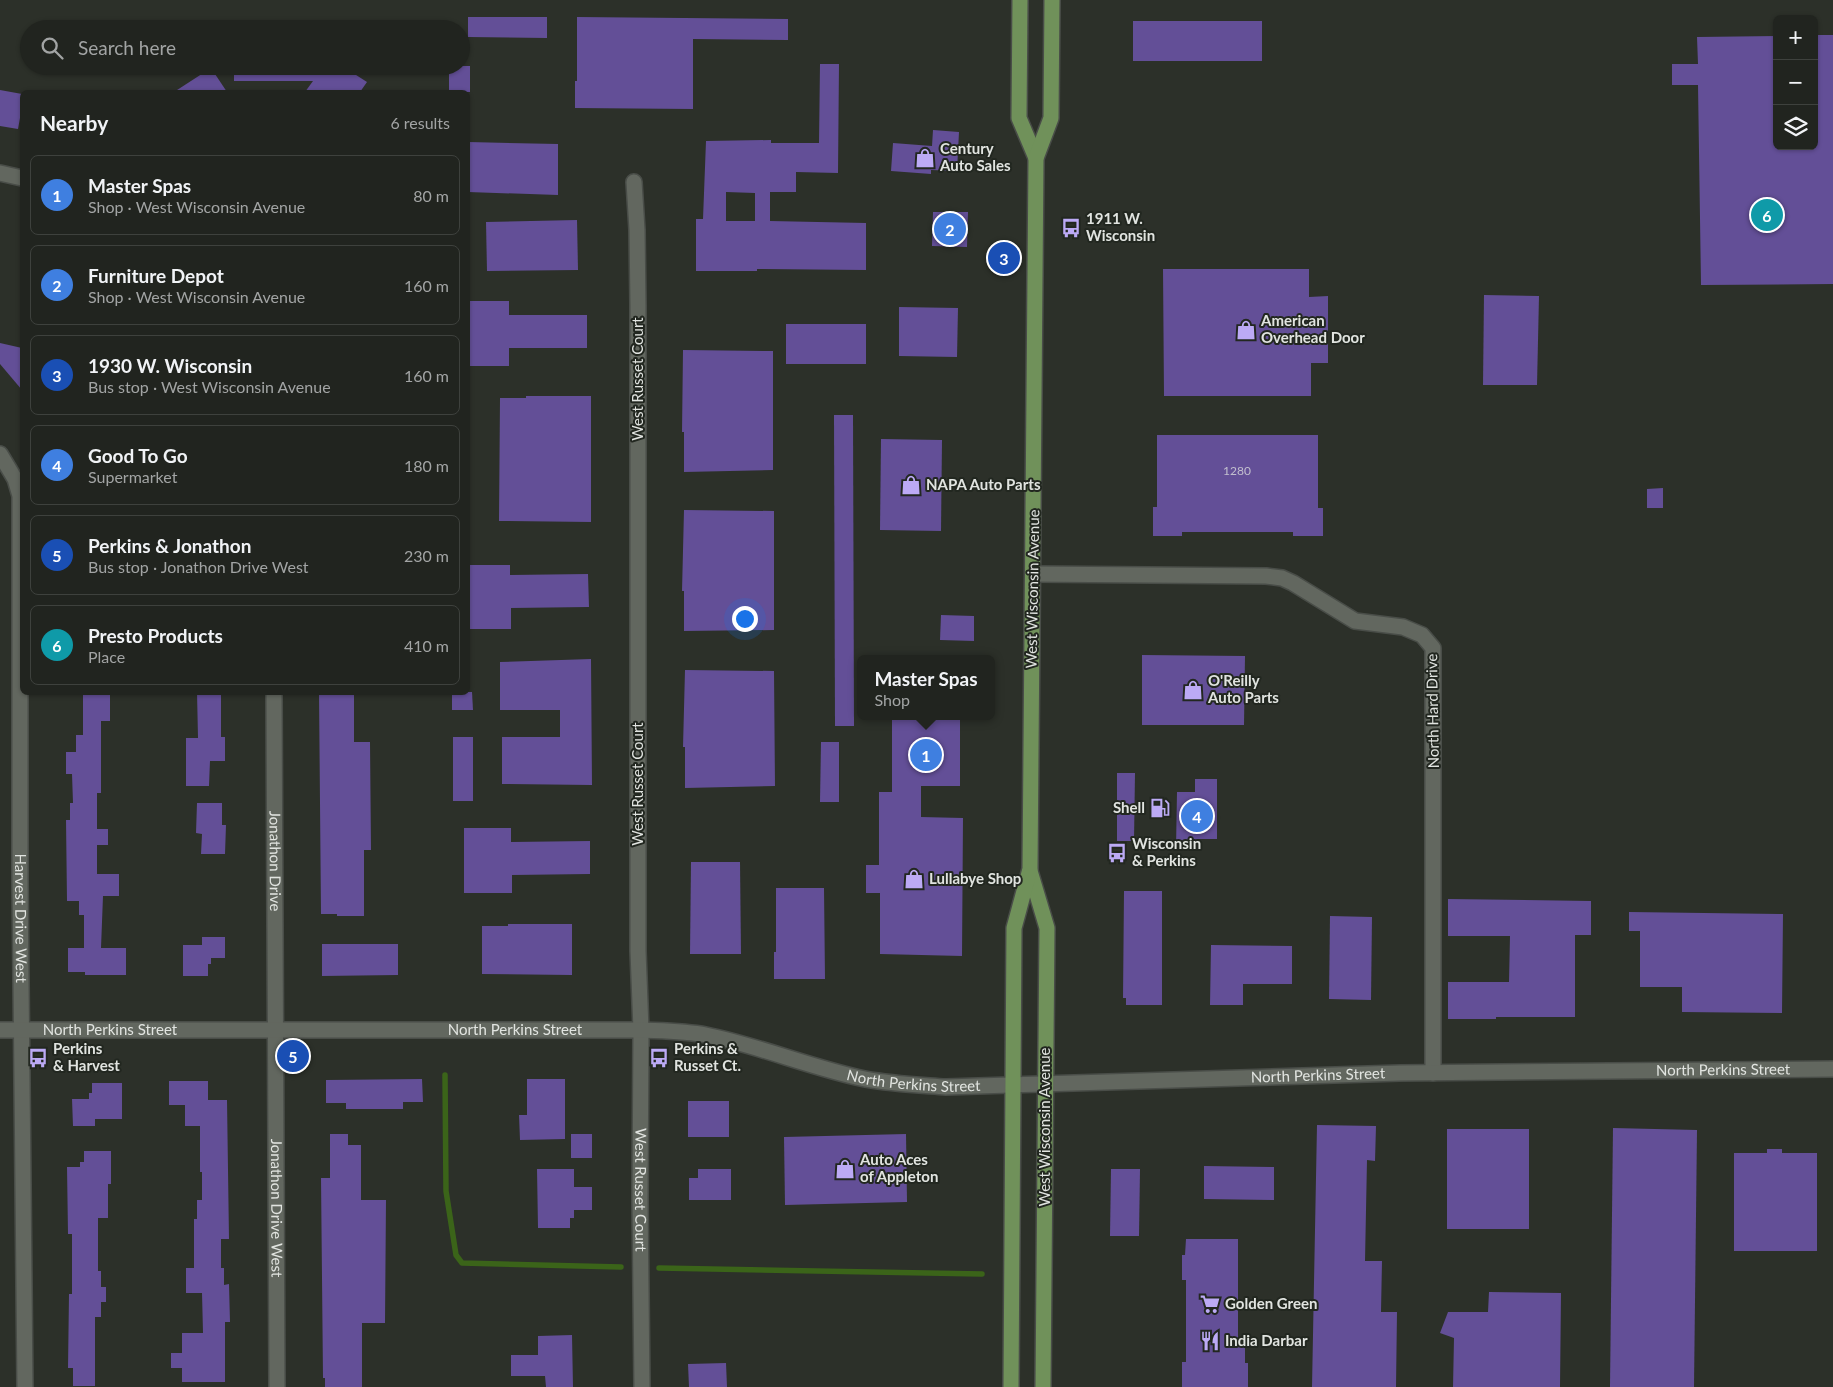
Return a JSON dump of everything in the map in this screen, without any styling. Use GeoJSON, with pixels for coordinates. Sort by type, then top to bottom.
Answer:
{"type":"FeatureCollection","features":[{"type":"Feature","properties":{"kind":"main road","name":"West Wisconsin Avenue"},"geometry":{"type":"LineString","coordinates":[[1020,0],[1019,118],[1036,158]]}},
{"type":"Feature","properties":{"kind":"main road","name":"West Wisconsin Avenue"},"geometry":{"type":"LineString","coordinates":[[1011,1387],[1014,928],[1030,869],[1036,158],[1051,118],[1053,4]]}},
{"type":"Feature","properties":{"kind":"main road","name":"West Wisconsin Avenue"},"geometry":{"type":"LineString","coordinates":[[1030,869],[1047,928],[1043,1387]]}},
{"type":"Feature","properties":{"kind":"street"},"geometry":{"type":"LineString","coordinates":[[0,173],[20,178]]}},
{"type":"Feature","properties":{"kind":"street","name":"West Russet Court"},"geometry":{"type":"LineString","coordinates":[[634,182],[638,230],[638,951],[641,1030],[642,1387]]}},
{"type":"Feature","properties":{"kind":"street","name":"Harvest Drive West"},"geometry":{"type":"LineString","coordinates":[[0,454],[15,479],[20,496]]}},
{"type":"Feature","properties":{"kind":"street","name":"North Hard Drive"},"geometry":{"type":"LineString","coordinates":[[1033,574],[1266,576],[1282,578],[1355,621],[1403,627],[1422,635],[1433,648],[1433,1073]]}},
{"type":"Feature","properties":{"kind":"street","name":"Harvest Drive West"},"geometry":{"type":"LineString","coordinates":[[21,695],[25,1387]]}},
{"type":"Feature","properties":{"kind":"street","name":"Jonathon Drive"},"geometry":{"type":"LineString","coordinates":[[274,695],[276,1029]]}},
{"type":"Feature","properties":{"kind":"street","name":"Jonathon Drive West"},"geometry":{"type":"LineString","coordinates":[[276,1029],[277,1387]]}},
{"type":"Feature","properties":{"kind":"street","name":"North Perkins Street"},"geometry":{"type":"LineString","coordinates":[[0,1030],[641,1030],[706,1035],[845,1074],[889,1083],[946,1087],[1433,1073],[1833,1069]]}},
{"type":"Feature","properties":{"kind":"building"},"geometry":{"type":"Polygon","coordinates":[[[468,17],[547,17],[547,38],[470,37],[470,20],[468,20],[468,17]]]}},
{"type":"Feature","properties":{"kind":"building"},"geometry":{"type":"Polygon","coordinates":[[[577,17],[788,19],[788,40],[693,39],[693,109],[575,108],[577,17]]]}},
{"type":"Feature","properties":{"kind":"building"},"geometry":{"type":"Polygon","coordinates":[[[1133,21],[1262,21],[1262,61],[1133,61],[1133,21]]]}},
{"type":"Feature","properties":{"kind":"building"},"geometry":{"type":"Polygon","coordinates":[[[1818,35],[1833,35],[1833,284],[1701,285],[1698,85],[1672,85],[1672,64],[1698,64],[1697,37],[1773,36],[1773,150],[1818,150],[1818,35]]]}},
{"type":"Feature","properties":{"kind":"building"},"geometry":{"type":"Polygon","coordinates":[[[820,64],[839,64],[838,173],[796,172],[796,192],[770,192],[770,221],[866,223],[866,270],[757,269],[757,271],[696,271],[696,219],[703,219],[706,141],[771,140],[771,143],[819,143],[820,64]],[[726,192],[726,221],[755,221],[755,193],[726,192]]]}},
{"type":"Feature","properties":{"kind":"building"},"geometry":{"type":"Polygon","coordinates":[[[200,75],[216,75],[226,90],[177,90],[200,75]]]}},
{"type":"Feature","properties":{"kind":"building"},"geometry":{"type":"Polygon","coordinates":[[[234,75],[356,75],[367,82],[361,90],[306,90],[313,81],[234,81],[234,75]]]}},
{"type":"Feature","properties":{"kind":"building"},"geometry":{"type":"Polygon","coordinates":[[[449,75],[470,75],[470,90],[449,90],[449,75]]]}},
{"type":"Feature","properties":{"kind":"building"},"geometry":{"type":"Polygon","coordinates":[[[0,90],[20,94],[18,129],[0,126],[0,90]]]}},
{"type":"Feature","properties":{"kind":"building","name":"Century Auto Sales"},"geometry":{"type":"Polygon","coordinates":[[[933,130],[959,132],[957,171],[931,170],[931,174],[891,171],[893,143],[932,146],[933,130]]]}},
{"type":"Feature","properties":{"kind":"building"},"geometry":{"type":"Polygon","coordinates":[[[470,142],[558,144],[558,195],[470,192],[470,142]]]}},
{"type":"Feature","properties":{"kind":"building"},"geometry":{"type":"Polygon","coordinates":[[[933,212],[968,212],[967,247],[932,246],[933,212]]]}},
{"type":"Feature","properties":{"kind":"building"},"geometry":{"type":"Polygon","coordinates":[[[577,220],[578,270],[487,271],[486,222],[577,220]]]}},
{"type":"Feature","properties":{"kind":"building","name":"American Overhead Door"},"geometry":{"type":"Polygon","coordinates":[[[1163,269],[1309,269],[1309,297],[1328,296],[1328,363],[1311,363],[1311,396],[1164,396],[1163,269]]]}},
{"type":"Feature","properties":{"kind":"building"},"geometry":{"type":"Polygon","coordinates":[[[1484,295],[1539,296],[1537,385],[1483,385],[1484,295]]]}},
{"type":"Feature","properties":{"kind":"building"},"geometry":{"type":"Polygon","coordinates":[[[470,301],[509,301],[509,315],[587,315],[587,348],[509,348],[509,366],[470,366],[470,301]]]}},
{"type":"Feature","properties":{"kind":"building"},"geometry":{"type":"Polygon","coordinates":[[[899,307],[958,308],[957,357],[899,356],[899,307]]]}},
{"type":"Feature","properties":{"kind":"building"},"geometry":{"type":"Polygon","coordinates":[[[786,324],[866,324],[866,364],[786,364],[786,324]]]}},
{"type":"Feature","properties":{"kind":"building"},"geometry":{"type":"Polygon","coordinates":[[[0,343],[20,348],[20,388],[0,364],[0,343]]]}},
{"type":"Feature","properties":{"kind":"building"},"geometry":{"type":"Polygon","coordinates":[[[683,350],[773,351],[773,470],[684,472],[684,432],[682,432],[683,350]]]}},
{"type":"Feature","properties":{"kind":"building"},"geometry":{"type":"Polygon","coordinates":[[[526,396],[591,396],[591,522],[499,521],[500,398],[526,398],[526,396]]]}},
{"type":"Feature","properties":{"kind":"building"},"geometry":{"type":"Polygon","coordinates":[[[834,415],[853,415],[854,726],[835,726],[834,415]]]}},
{"type":"Feature","properties":{"kind":"building"},"geometry":{"type":"Polygon","coordinates":[[[1157,435],[1318,435],[1318,508],[1323,508],[1323,536],[1293,536],[1293,532],[1182,532],[1182,536],[1153,536],[1153,507],[1157,507],[1157,435]]]}},
{"type":"Feature","properties":{"kind":"building","name":"NAPA Auto Parts"},"geometry":{"type":"Polygon","coordinates":[[[881,439],[942,440],[941,531],[880,530],[881,439]]]}},
{"type":"Feature","properties":{"kind":"building"},"geometry":{"type":"Polygon","coordinates":[[[1663,488],[1663,508],[1647,508],[1647,489],[1663,488]]]}},
{"type":"Feature","properties":{"kind":"building"},"geometry":{"type":"Polygon","coordinates":[[[684,510],[774,511],[774,630],[684,631],[684,591],[682,591],[684,510]]]}},
{"type":"Feature","properties":{"kind":"building"},"geometry":{"type":"Polygon","coordinates":[[[470,565],[510,565],[510,575],[588,574],[589,607],[511,608],[511,629],[470,629],[470,565]]]}},
{"type":"Feature","properties":{"kind":"building"},"geometry":{"type":"Polygon","coordinates":[[[941,615],[974,616],[974,641],[940,640],[941,615]]]}},
{"type":"Feature","properties":{"kind":"building","name":"O'Reilly Auto Parts"},"geometry":{"type":"Polygon","coordinates":[[[1142,655],[1245,656],[1244,725],[1142,725],[1142,655]]]}},
{"type":"Feature","properties":{"kind":"building"},"geometry":{"type":"Polygon","coordinates":[[[591,659],[592,785],[502,784],[502,737],[560,737],[560,710],[500,710],[500,662],[591,659]]]}},
{"type":"Feature","properties":{"kind":"building"},"geometry":{"type":"Polygon","coordinates":[[[685,670],[774,671],[775,786],[685,788],[685,747],[683,747],[685,670]]]}},
{"type":"Feature","properties":{"kind":"building"},"geometry":{"type":"Polygon","coordinates":[[[470,692],[472,692],[473,710],[452,710],[452,695],[470,695],[470,692]]]}},
{"type":"Feature","properties":{"kind":"building"},"geometry":{"type":"Polygon","coordinates":[[[83,695],[110,695],[110,721],[101,721],[101,793],[97,793],[97,829],[108,829],[108,845],[97,845],[97,874],[119,874],[119,896],[103,896],[101,948],[126,948],[126,975],[85,975],[85,972],[68,972],[68,948],[84,948],[84,915],[79,915],[79,901],[67,901],[66,820],[70,820],[70,803],[73,803],[72,774],[66,774],[66,752],[76,752],[76,735],[83,735],[83,695]]]}},
{"type":"Feature","properties":{"kind":"building"},"geometry":{"type":"Polygon","coordinates":[[[197,695],[221,695],[221,737],[225,737],[225,761],[210,761],[209,786],[186,786],[186,738],[198,738],[197,695]]]}},
{"type":"Feature","properties":{"kind":"building"},"geometry":{"type":"Polygon","coordinates":[[[319,695],[354,695],[354,742],[370,742],[371,850],[364,850],[364,916],[321,914],[319,695]]]}},
{"type":"Feature","properties":{"kind":"building","name":"Lullabye Shop"},"geometry":{"type":"Polygon","coordinates":[[[892,720],[960,720],[960,786],[921,786],[921,817],[963,818],[962,956],[880,954],[880,893],[866,893],[866,865],[879,865],[879,792],[892,792],[892,720]]]}},
{"type":"Feature","properties":{"kind":"building"},"geometry":{"type":"Polygon","coordinates":[[[453,737],[473,737],[473,801],[453,801],[453,737]]]}},
{"type":"Feature","properties":{"kind":"building"},"geometry":{"type":"Polygon","coordinates":[[[821,742],[839,742],[839,802],[820,802],[821,742]]]}},
{"type":"Feature","properties":{"kind":"building"},"geometry":{"type":"Polygon","coordinates":[[[1117,773],[1135,773],[1134,841],[1117,841],[1117,773]]]}},
{"type":"Feature","properties":{"kind":"building"},"geometry":{"type":"Polygon","coordinates":[[[1195,779],[1217,779],[1217,839],[1197,839],[1197,848],[1176,848],[1177,792],[1195,792],[1195,779]]]}},
{"type":"Feature","properties":{"kind":"building"},"geometry":{"type":"Polygon","coordinates":[[[197,803],[222,803],[222,825],[226,825],[225,854],[201,854],[202,834],[196,833],[197,803]]]}},
{"type":"Feature","properties":{"kind":"building"},"geometry":{"type":"Polygon","coordinates":[[[464,828],[511,828],[511,842],[590,841],[590,874],[512,875],[512,893],[464,893],[464,828]]]}},
{"type":"Feature","properties":{"kind":"building"},"geometry":{"type":"Polygon","coordinates":[[[691,862],[740,862],[741,954],[690,954],[691,862]]]}},
{"type":"Feature","properties":{"kind":"building"},"geometry":{"type":"Polygon","coordinates":[[[776,888],[824,888],[825,979],[774,979],[776,888]]]}},
{"type":"Feature","properties":{"kind":"building"},"geometry":{"type":"Polygon","coordinates":[[[1124,891],[1162,891],[1162,1005],[1126,1005],[1126,998],[1123,998],[1124,891]]]}},
{"type":"Feature","properties":{"kind":"building"},"geometry":{"type":"Polygon","coordinates":[[[1448,899],[1591,901],[1591,935],[1575,935],[1575,1017],[1448,1019],[1448,982],[1509,982],[1510,936],[1448,936],[1448,899]]]}},
{"type":"Feature","properties":{"kind":"building"},"geometry":{"type":"Polygon","coordinates":[[[1629,912],[1783,914],[1782,1013],[1682,1012],[1682,987],[1640,987],[1640,931],[1629,931],[1629,912]]]}},
{"type":"Feature","properties":{"kind":"building"},"geometry":{"type":"Polygon","coordinates":[[[1330,916],[1372,917],[1371,1000],[1329,999],[1330,916]]]}},
{"type":"Feature","properties":{"kind":"building"},"geometry":{"type":"Polygon","coordinates":[[[508,924],[572,924],[572,975],[482,974],[482,926],[508,926],[508,924]]]}},
{"type":"Feature","properties":{"kind":"building"},"geometry":{"type":"Polygon","coordinates":[[[202,937],[225,937],[225,958],[211,958],[211,964],[208,964],[208,976],[183,976],[183,945],[202,945],[202,937]]]}},
{"type":"Feature","properties":{"kind":"building"},"geometry":{"type":"Polygon","coordinates":[[[322,944],[398,944],[398,975],[322,976],[322,944]]]}},
{"type":"Feature","properties":{"kind":"building"},"geometry":{"type":"Polygon","coordinates":[[[1211,945],[1292,946],[1292,984],[1243,984],[1243,1005],[1210,1005],[1211,945]]]}},
{"type":"Feature","properties":{"kind":"building"},"geometry":{"type":"Polygon","coordinates":[[[422,1079],[423,1102],[403,1102],[403,1109],[346,1109],[346,1103],[326,1103],[326,1080],[422,1079]]]}},
{"type":"Feature","properties":{"kind":"building"},"geometry":{"type":"Polygon","coordinates":[[[527,1079],[565,1079],[565,1139],[520,1140],[519,1115],[527,1115],[527,1079]]]}},
{"type":"Feature","properties":{"kind":"building"},"geometry":{"type":"Polygon","coordinates":[[[169,1081],[208,1081],[208,1100],[227,1100],[229,1239],[221,1239],[221,1268],[224,1268],[224,1285],[229,1284],[230,1322],[225,1322],[225,1382],[182,1382],[182,1368],[171,1368],[171,1353],[182,1353],[182,1333],[203,1333],[202,1293],[186,1293],[186,1268],[194,1268],[194,1219],[197,1219],[197,1200],[202,1200],[202,1172],[200,1172],[200,1126],[185,1126],[185,1105],[169,1105],[169,1081]]]}},
{"type":"Feature","properties":{"kind":"building"},"geometry":{"type":"Polygon","coordinates":[[[92,1083],[122,1083],[122,1119],[95,1119],[95,1126],[73,1126],[72,1099],[89,1099],[89,1093],[92,1093],[92,1083]]]}},
{"type":"Feature","properties":{"kind":"building"},"geometry":{"type":"Polygon","coordinates":[[[688,1101],[729,1101],[729,1137],[688,1137],[688,1101]]]}},
{"type":"Feature","properties":{"kind":"building"},"geometry":{"type":"Polygon","coordinates":[[[1317,1125],[1376,1126],[1375,1161],[1367,1160],[1365,1261],[1382,1261],[1381,1312],[1397,1312],[1396,1387],[1312,1387],[1317,1125]]]}},
{"type":"Feature","properties":{"kind":"building"},"geometry":{"type":"Polygon","coordinates":[[[1613,1128],[1697,1130],[1694,1387],[1610,1387],[1613,1128]]]}},
{"type":"Feature","properties":{"kind":"building"},"geometry":{"type":"Polygon","coordinates":[[[1447,1129],[1529,1129],[1529,1229],[1447,1229],[1447,1129]]]}},
{"type":"Feature","properties":{"kind":"building"},"geometry":{"type":"Polygon","coordinates":[[[330,1134],[348,1134],[348,1145],[361,1145],[361,1200],[386,1200],[385,1323],[362,1323],[362,1387],[325,1387],[325,1378],[323,1378],[321,1178],[330,1178],[330,1134]]]}},
{"type":"Feature","properties":{"kind":"building"},"geometry":{"type":"Polygon","coordinates":[[[571,1134],[592,1134],[592,1158],[571,1158],[571,1134]]]}},
{"type":"Feature","properties":{"kind":"building","name":"Auto Aces of Appleton"},"geometry":{"type":"Polygon","coordinates":[[[906,1134],[907,1202],[785,1205],[784,1137],[906,1134]]]}},
{"type":"Feature","properties":{"kind":"building"},"geometry":{"type":"Polygon","coordinates":[[[1767,1149],[1782,1149],[1782,1153],[1817,1153],[1817,1251],[1734,1251],[1734,1153],[1767,1153],[1767,1149]]]}},
{"type":"Feature","properties":{"kind":"building"},"geometry":{"type":"Polygon","coordinates":[[[84,1151],[111,1151],[111,1184],[108,1184],[108,1218],[98,1218],[98,1271],[101,1271],[101,1287],[106,1287],[106,1302],[101,1302],[101,1317],[95,1317],[95,1386],[73,1386],[73,1368],[68,1368],[69,1294],[72,1294],[72,1234],[68,1234],[67,1167],[80,1167],[80,1162],[84,1162],[84,1151]]]}},
{"type":"Feature","properties":{"kind":"building"},"geometry":{"type":"Polygon","coordinates":[[[1204,1166],[1274,1167],[1274,1200],[1204,1199],[1204,1166]]]}},
{"type":"Feature","properties":{"kind":"building"},"geometry":{"type":"Polygon","coordinates":[[[537,1169],[574,1169],[574,1187],[592,1187],[592,1210],[574,1210],[574,1218],[570,1218],[570,1228],[538,1228],[537,1169]]]}},
{"type":"Feature","properties":{"kind":"building"},"geometry":{"type":"Polygon","coordinates":[[[698,1169],[731,1169],[731,1200],[689,1200],[689,1178],[698,1178],[698,1169]]]}},
{"type":"Feature","properties":{"kind":"building"},"geometry":{"type":"Polygon","coordinates":[[[1111,1169],[1140,1169],[1139,1236],[1110,1236],[1111,1169]]]}},
{"type":"Feature","properties":{"kind":"building"},"geometry":{"type":"Polygon","coordinates":[[[1186,1239],[1238,1239],[1238,1344],[1245,1344],[1245,1363],[1248,1363],[1248,1387],[1182,1387],[1182,1362],[1186,1362],[1186,1280],[1182,1280],[1182,1255],[1185,1255],[1186,1239]]]}},
{"type":"Feature","properties":{"kind":"building"},"geometry":{"type":"Polygon","coordinates":[[[1489,1292],[1561,1293],[1560,1387],[1453,1387],[1454,1338],[1440,1333],[1448,1312],[1488,1312],[1489,1292]]]}},
{"type":"Feature","properties":{"kind":"building"},"geometry":{"type":"Polygon","coordinates":[[[572,1335],[573,1387],[546,1387],[545,1376],[511,1376],[511,1355],[538,1355],[538,1336],[572,1335]]]}},
{"type":"Feature","properties":{"kind":"building"},"geometry":{"type":"Polygon","coordinates":[[[726,1363],[727,1387],[689,1387],[688,1364],[726,1363]]]}},
{"type":"Feature","properties":{"kind":"waterway"},"geometry":{"type":"LineString","coordinates":[[445,1075],[446,1191],[456,1255],[462,1263],[621,1267]]}},
{"type":"Feature","properties":{"kind":"waterway"},"geometry":{"type":"LineString","coordinates":[[659,1268],[982,1274]]}},
{"type":"Feature","properties":{"kind":"place","name":"Century Auto Sales"},"geometry":{"type":"Point","coordinates":[925,158]}},
{"type":"Feature","properties":{"kind":"place","name":"Presto Products"},"geometry":{"type":"Point","coordinates":[1767,215]}},
{"type":"Feature","properties":{"kind":"place","name":"1911 W. Wisconsin"},"geometry":{"type":"Point","coordinates":[1071,228]}},
{"type":"Feature","properties":{"kind":"place","name":"Furniture Depot"},"geometry":{"type":"Point","coordinates":[950,229]}},
{"type":"Feature","properties":{"kind":"place","name":"1930 W. Wisconsin"},"geometry":{"type":"Point","coordinates":[1004,258]}},
{"type":"Feature","properties":{"kind":"place","name":"American Overhead Door"},"geometry":{"type":"Point","coordinates":[1246,330]}},
{"type":"Feature","properties":{"kind":"place","name":"NAPA Auto Parts"},"geometry":{"type":"Point","coordinates":[911,485]}},
{"type":"Feature","properties":{"kind":"place","name":"O'Reilly Auto Parts"},"geometry":{"type":"Point","coordinates":[1193,690]}},
{"type":"Feature","properties":{"kind":"place","name":"Master Spas"},"geometry":{"type":"Point","coordinates":[926,755]}},
{"type":"Feature","properties":{"kind":"place","name":"Shell"},"geometry":{"type":"Point","coordinates":[1160,808]}},
{"type":"Feature","properties":{"kind":"place","name":"Good To Go"},"geometry":{"type":"Point","coordinates":[1197,816]}},
{"type":"Feature","properties":{"kind":"place","name":"Wisconsin & Perkins"},"geometry":{"type":"Point","coordinates":[1117,853]}},
{"type":"Feature","properties":{"kind":"place","name":"Lullabye Shop"},"geometry":{"type":"Point","coordinates":[914,879]}},
{"type":"Feature","properties":{"kind":"place","name":"Perkins & Jonathon"},"geometry":{"type":"Point","coordinates":[293,1056]}},
{"type":"Feature","properties":{"kind":"place","name":"Perkins & Harvest"},"geometry":{"type":"Point","coordinates":[38,1058]}},
{"type":"Feature","properties":{"kind":"place","name":"Perkins & Russet Ct."},"geometry":{"type":"Point","coordinates":[659,1058]}},
{"type":"Feature","properties":{"kind":"place","name":"Auto Aces of Appleton"},"geometry":{"type":"Point","coordinates":[845,1169]}},
{"type":"Feature","properties":{"kind":"place","name":"Golden Green"},"geometry":{"type":"Point","coordinates":[1210,1304]}},
{"type":"Feature","properties":{"kind":"place","name":"India Darbar"},"geometry":{"type":"Point","coordinates":[1210,1341]}}]}
